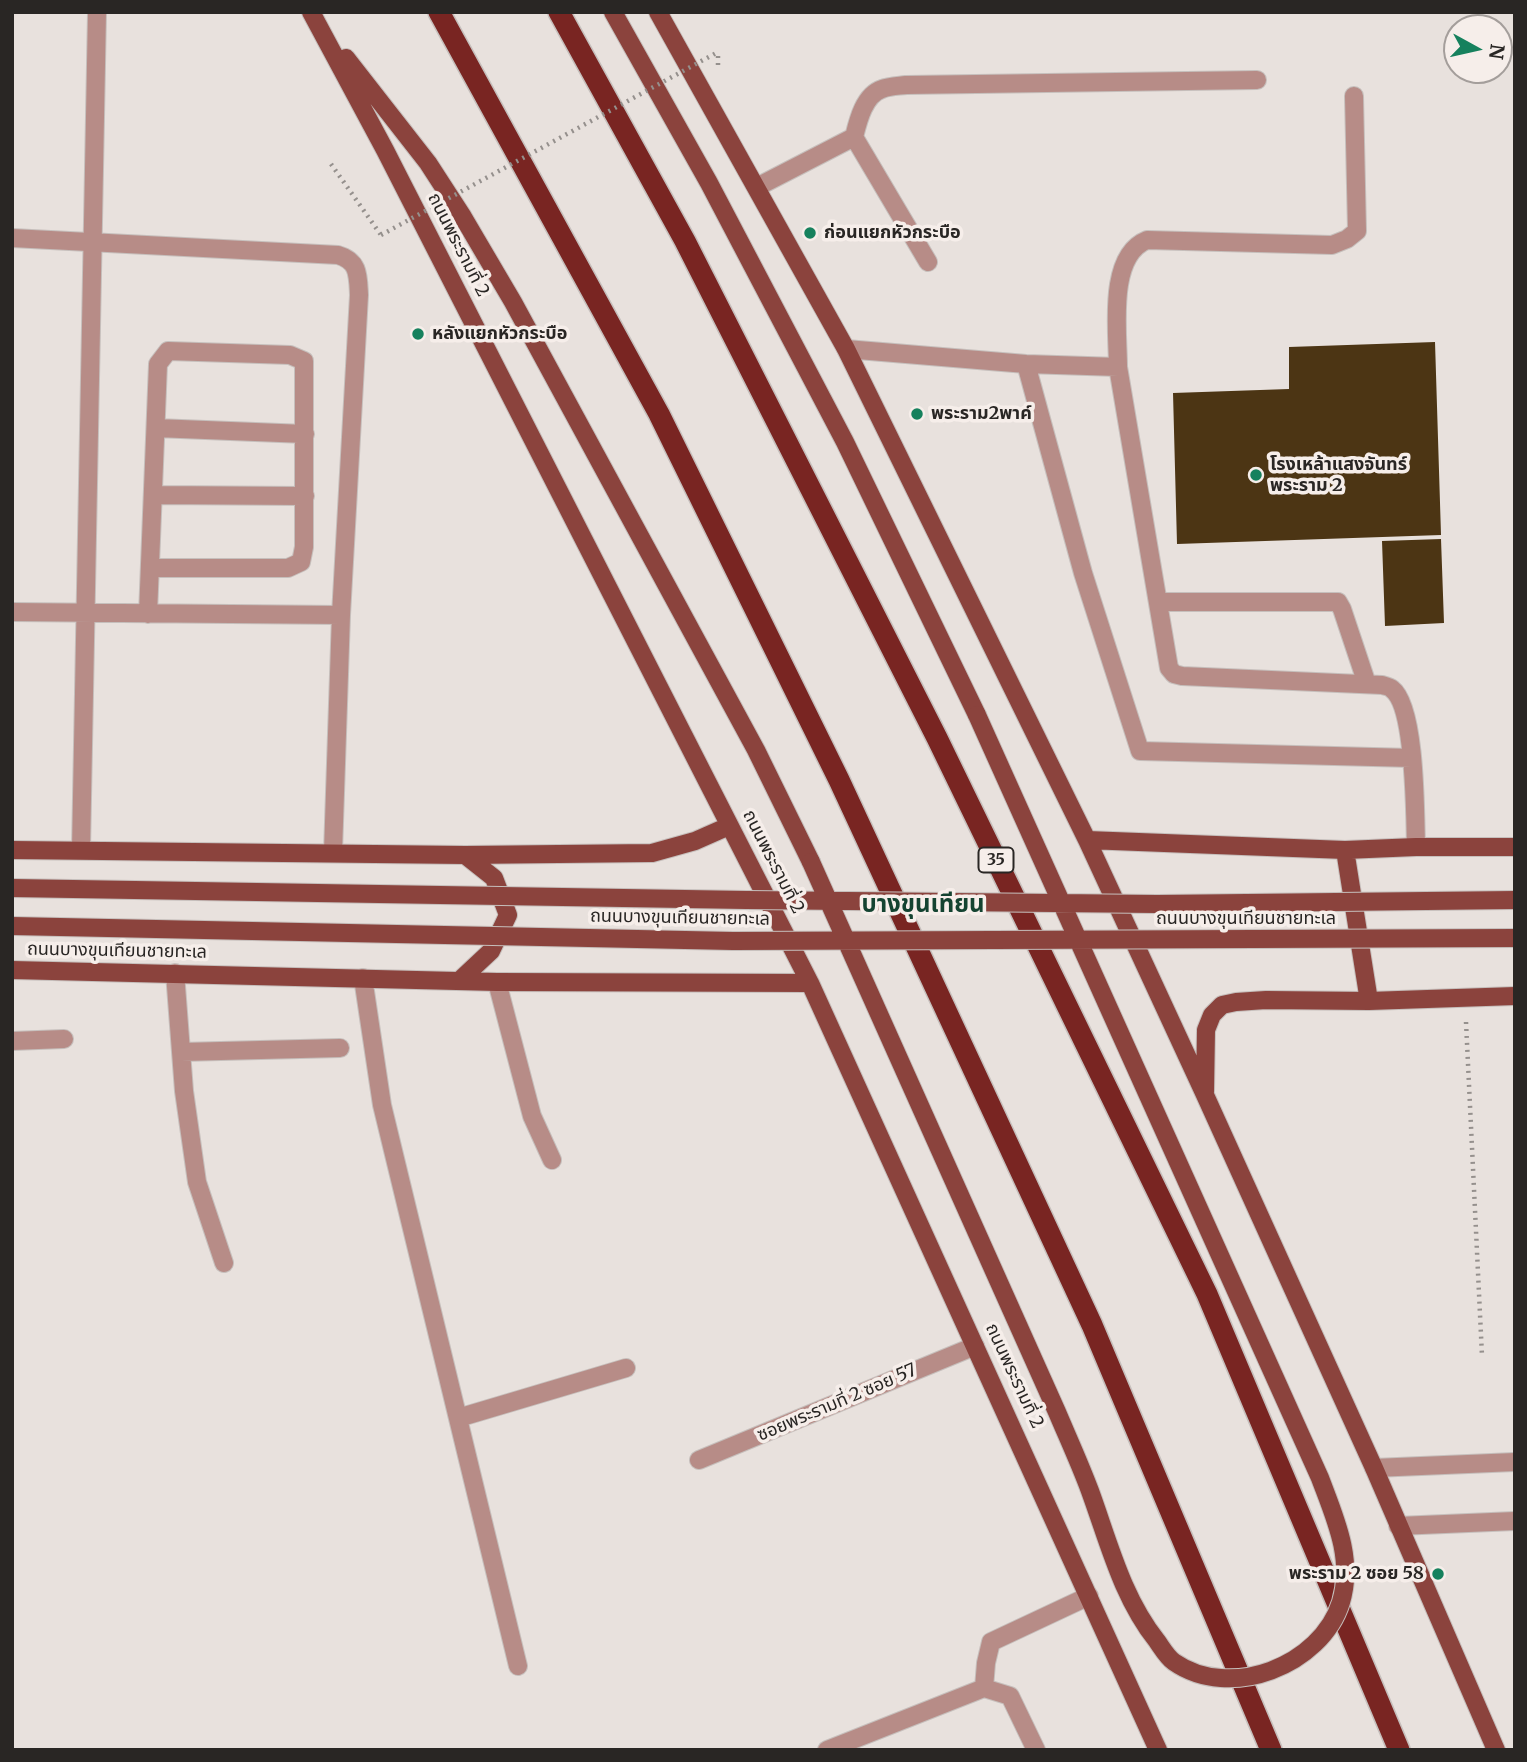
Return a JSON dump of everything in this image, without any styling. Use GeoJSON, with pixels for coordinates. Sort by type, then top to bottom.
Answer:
{"type":"FeatureCollection","features":[{"type":"Feature","properties":{"kind":"highway"},"geometry":{"type":"LineString","coordinates":[[439,12],[659,414],[839,780],[1092,1325],[1266,1740]]}},
{"type":"Feature","properties":{"kind":"highway","name":"35"},"geometry":{"type":"LineString","coordinates":[[559,12],[692,253],[937,738],[1201,1282],[1399,1750]]}},
{"type":"Feature","properties":{"kind":"main road"},"geometry":{"type":"LineString","coordinates":[[316,19],[428,163],[470,228],[513,302],[756,750],[811,862],[1057,1412],[1090,1491],[1115,1566],[1141,1622],[1172,1661],[1198,1674],[1230,1678],[1265,1673],[1301,1656],[1323,1638],[1340,1602],[1346,1566],[1340,1531],[1309,1453],[977,715],[839,430],[709,184],[613,12]]}},
{"type":"Feature","properties":{"kind":"main road"},"geometry":{"type":"LineString","coordinates":[[658,12],[846,349],[1087,840],[1374,1468],[1496,1750]]}},
{"type":"Feature","properties":{"kind":"main road","name":"ถนนพระรามที่ 2"},"geometry":{"type":"LineString","coordinates":[[316,19],[810,983],[1158,1750]]}},
{"type":"Feature","properties":{"kind":"main road"},"geometry":{"type":"LineString","coordinates":[[12,850],[464,855],[652,853],[695,841],[729,826]]}},
{"type":"Feature","properties":{"kind":"main road"},"geometry":{"type":"LineString","coordinates":[[1087,840],[1345,850],[1515,847]]}},
{"type":"Feature","properties":{"kind":"main road"},"geometry":{"type":"LineString","coordinates":[[1345,850],[1369,1001]]}},
{"type":"Feature","properties":{"kind":"main road"},"geometry":{"type":"LineString","coordinates":[[459,981],[491,951],[508,915],[494,878],[464,855]]}},
{"type":"Feature","properties":{"kind":"main road","name":"ถนนบางขุนเทียนชายทะเล"},"geometry":{"type":"LineString","coordinates":[[12,888],[1143,904],[1515,900]]}},
{"type":"Feature","properties":{"kind":"main road","name":"ถนนบางขุนเทียนชายทะเล"},"geometry":{"type":"LineString","coordinates":[[12,926],[733,941],[1515,938]]}},
{"type":"Feature","properties":{"kind":"main road","name":"ถนนบางขุนเทียนชายทะเล"},"geometry":{"type":"LineString","coordinates":[[12,970],[497,982],[810,983]]}},
{"type":"Feature","properties":{"kind":"main road"},"geometry":{"type":"LineString","coordinates":[[1205,1095],[1206,1030],[1212,1015],[1222,1005],[1266,1000],[1369,1001],[1515,996]]}},
{"type":"Feature","properties":{"kind":"street"},"geometry":{"type":"LineString","coordinates":[[81,850],[97,12]]}},
{"type":"Feature","properties":{"kind":"street"},"geometry":{"type":"LineString","coordinates":[[929,262],[854,137],[859,118],[868,101],[880,89],[906,85],[1256,80]]}},
{"type":"Feature","properties":{"kind":"street"},"geometry":{"type":"LineString","coordinates":[[1354,96],[1357,230],[1348,239],[1332,245],[1147,240],[1138,243],[1122,269],[1118,292],[1118,367],[1169,668],[1174,674],[1382,685],[1394,690],[1402,704],[1412,758],[1416,847]]}},
{"type":"Feature","properties":{"kind":"street"},"geometry":{"type":"LineString","coordinates":[[757,187],[854,137]]}},
{"type":"Feature","properties":{"kind":"street"},"geometry":{"type":"LineString","coordinates":[[12,238],[338,255],[351,260],[356,266],[359,295],[341,615],[333,852]]}},
{"type":"Feature","properties":{"kind":"street"},"geometry":{"type":"LineString","coordinates":[[846,349],[1118,367]]}},
{"type":"Feature","properties":{"kind":"street"},"geometry":{"type":"LineString","coordinates":[[148,614],[158,364],[168,351],[290,355],[304,361],[305,496],[301,562],[288,568],[151,568]]}},
{"type":"Feature","properties":{"kind":"street"},"geometry":{"type":"LineString","coordinates":[[1026,363],[1083,573],[1140,751],[1412,758]]}},
{"type":"Feature","properties":{"kind":"street"},"geometry":{"type":"LineString","coordinates":[[156,429],[305,434]]}},
{"type":"Feature","properties":{"kind":"street"},"geometry":{"type":"LineString","coordinates":[[153,495],[305,496]]}},
{"type":"Feature","properties":{"kind":"street"},"geometry":{"type":"LineString","coordinates":[[1158,602],[1338,602],[1367,684]]}},
{"type":"Feature","properties":{"kind":"street"},"geometry":{"type":"LineString","coordinates":[[12,612],[341,615]]}},
{"type":"Feature","properties":{"kind":"street"},"geometry":{"type":"LineString","coordinates":[[175,973],[181,1052],[197,1182],[224,1263]]}},
{"type":"Feature","properties":{"kind":"street"},"geometry":{"type":"LineString","coordinates":[[363,978],[382,1105],[518,1666]]}},
{"type":"Feature","properties":{"kind":"street"},"geometry":{"type":"LineString","coordinates":[[497,982],[533,1116],[552,1160]]}},
{"type":"Feature","properties":{"kind":"street"},"geometry":{"type":"LineString","coordinates":[[12,1041],[64,1039]]}},
{"type":"Feature","properties":{"kind":"street"},"geometry":{"type":"LineString","coordinates":[[181,1052],[340,1048]]}},
{"type":"Feature","properties":{"kind":"street","name":"ซอยพระรามที่ 2 ซอย 57"},"geometry":{"type":"LineString","coordinates":[[699,1460],[975,1346]]}},
{"type":"Feature","properties":{"kind":"street"},"geometry":{"type":"LineString","coordinates":[[458,1418],[626,1368]]}},
{"type":"Feature","properties":{"kind":"street"},"geometry":{"type":"LineString","coordinates":[[1374,1468],[1515,1462]]}},
{"type":"Feature","properties":{"kind":"street"},"geometry":{"type":"LineString","coordinates":[[1398,1526],[1515,1522]]}},
{"type":"Feature","properties":{"kind":"street"},"geometry":{"type":"LineString","coordinates":[[984,1688],[991,1643],[1089,1596]]}},
{"type":"Feature","properties":{"kind":"street"},"geometry":{"type":"LineString","coordinates":[[827,1750],[984,1688],[1010,1696],[1036,1750]]}},
{"type":"Feature","properties":{"kind":"path"},"geometry":{"type":"LineString","coordinates":[[331,164],[381,235],[718,52]]}},
{"type":"Feature","properties":{"kind":"path"},"geometry":{"type":"LineString","coordinates":[[1464,998],[1482,1356]]}},
{"type":"Feature","properties":{"kind":"building"},"geometry":{"type":"Polygon","coordinates":[[[1435,342],[1441,535],[1177,544],[1173,393],[1289,389],[1289,347],[1435,342]]]}},
{"type":"Feature","properties":{"kind":"building"},"geometry":{"type":"Polygon","coordinates":[[[1441,539],[1444,623],[1385,626],[1382,541],[1441,539]]]}},
{"type":"Feature","properties":{"kind":"place","name":"ก่อนแยกหัวกระบือ"},"geometry":{"type":"Point","coordinates":[810,233]}},
{"type":"Feature","properties":{"kind":"place","name":"หลังแยกหัวกระบือ"},"geometry":{"type":"Point","coordinates":[418,334]}},
{"type":"Feature","properties":{"kind":"place","name":"พระราม2พาค์"},"geometry":{"type":"Point","coordinates":[917,414]}},
{"type":"Feature","properties":{"kind":"place","name":"โรงเหล้าแสงจันทร์ พระราม 2"},"geometry":{"type":"Point","coordinates":[1256,475]}},
{"type":"Feature","properties":{"kind":"place","name":"พระราม 2 ซอย 58"},"geometry":{"type":"Point","coordinates":[1438,1574]}},
{"type":"Feature","properties":{"kind":"district","name":"บางขุนเทียน"},"geometry":{"type":"Point","coordinates":[923,905]}}]}
